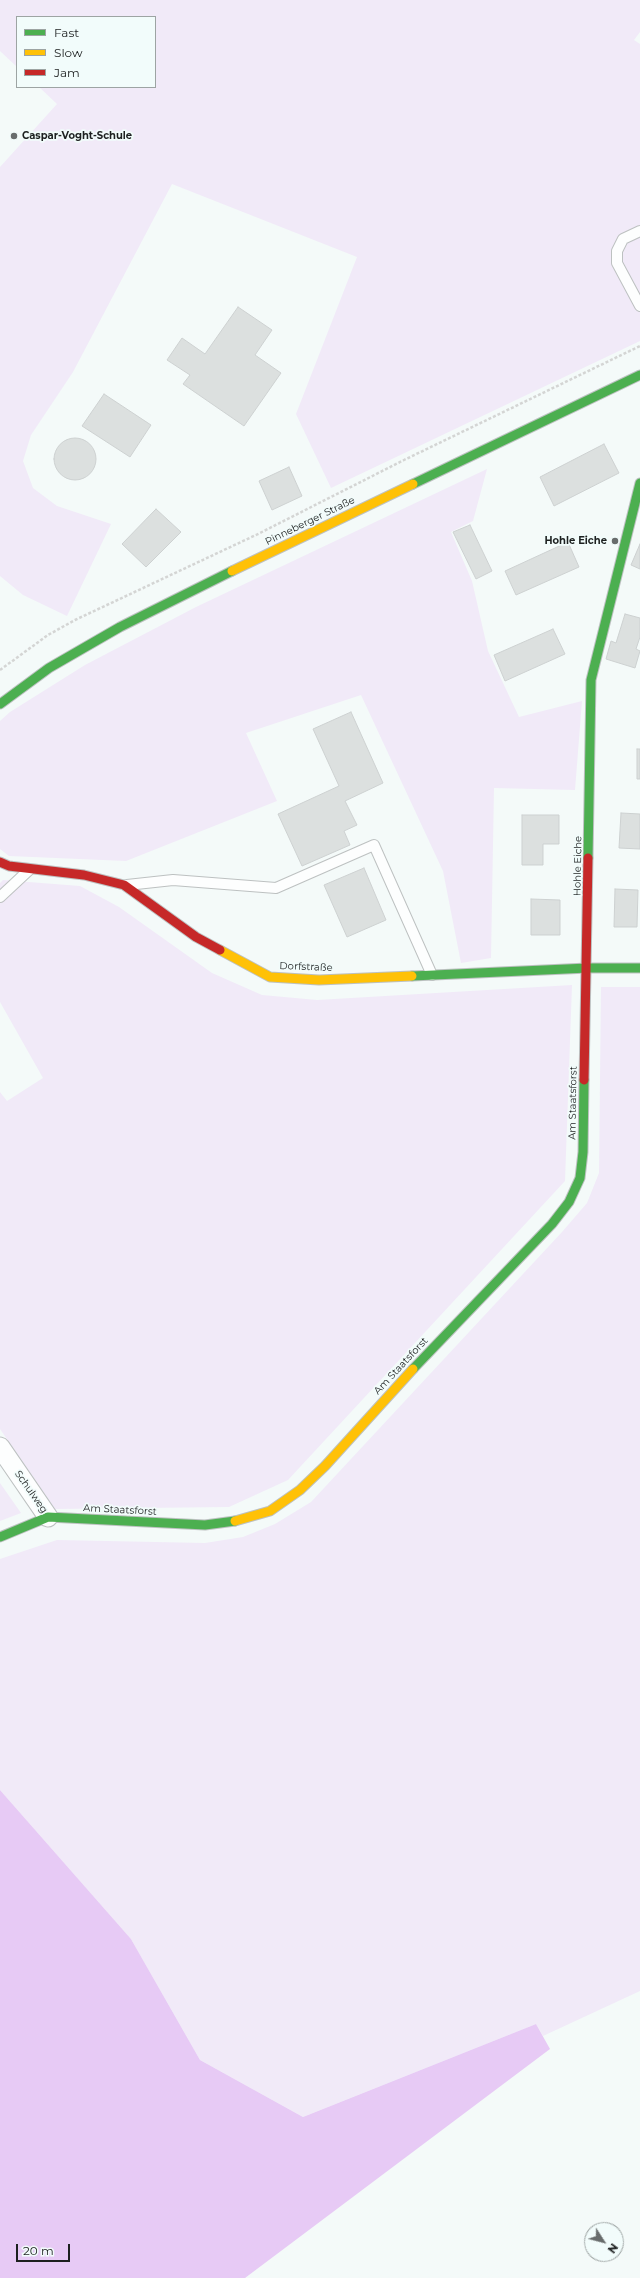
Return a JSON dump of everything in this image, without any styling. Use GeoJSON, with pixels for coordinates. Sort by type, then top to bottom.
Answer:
{"type":"FeatureCollection","features":[{"type":"Feature","properties":{"kind":"street","name":"Pinneberger Straße"},"geometry":{"type":"LineString","coordinates":[[0,704],[49,668],[127,624],[195,589],[640,375]]}},
{"type":"Feature","properties":{"kind":"street","name":"Hohle Eiche"},"geometry":{"type":"LineString","coordinates":[[588,968],[591,680],[640,483]]}},
{"type":"Feature","properties":{"kind":"street","name":"Dorfstraße"},"geometry":{"type":"LineString","coordinates":[[0,862],[9,866],[84,875],[124,885],[196,937],[270,977],[319,980],[588,968],[640,968]]}},
{"type":"Feature","properties":{"kind":"street","name":"Am Staatsforst"},"geometry":{"type":"LineString","coordinates":[[0,1537],[48,1517],[205,1524],[241,1520],[270,1511],[300,1490],[400,1382],[552,1224],[569,1202],[580,1178],[583,1152],[588,968]]}},
{"type":"Feature","properties":{"kind":"street","name":"Schulweg"},"geometry":{"type":"LineString","coordinates":[[0,1447],[48,1517]]}},
{"type":"Feature","properties":{"kind":"lane"},"geometry":{"type":"LineString","coordinates":[[640,231],[623,239],[616,251],[617,263],[640,306]]}},
{"type":"Feature","properties":{"kind":"lane"},"geometry":{"type":"LineString","coordinates":[[124,885],[173,880],[276,888],[374,845],[432,975]]}},
{"type":"Feature","properties":{"kind":"lane"},"geometry":{"type":"LineString","coordinates":[[0,897],[31,868]]}},
{"type":"Feature","properties":{"kind":"path"},"geometry":{"type":"LineString","coordinates":[[0,670],[48,635],[75,620],[256,535],[404,460],[640,346]]}},
{"type":"Feature","properties":{"kind":"shaded area"},"geometry":{"type":"Polygon","coordinates":[[[0,0],[640,0],[640,32],[634,40],[640,44],[640,341],[331,488],[296,414],[357,257],[172,184],[73,372],[31,435],[23,461],[33,488],[57,506],[111,524],[67,616],[23,595],[0,576],[0,167],[57,104],[40,88],[156,88],[156,16],[16,16],[16,66],[0,51],[0,0]]]}},
{"type":"Feature","properties":{"kind":"shaded area"},"geometry":{"type":"Polygon","coordinates":[[[487,469],[473,521],[451,532],[472,581],[488,651],[519,717],[582,701],[575,790],[494,788],[491,958],[461,963],[443,871],[361,695],[246,733],[277,801],[126,861],[9,856],[0,849],[0,721],[10,712],[85,665],[196,607],[487,469]]]}},
{"type":"Feature","properties":{"kind":"shaded area"},"geometry":{"type":"Polygon","coordinates":[[[3,880],[80,886],[119,907],[212,973],[262,995],[317,1000],[572,985],[565,1181],[288,1480],[229,1507],[55,1509],[0,1429],[0,1092],[7,1101],[43,1078],[0,1002],[0,883],[3,880]]]}},
{"type":"Feature","properties":{"kind":"shaded area"},"geometry":{"type":"Polygon","coordinates":[[[601,987],[640,987],[640,1991],[543,2036],[536,2024],[303,2117],[200,2060],[131,1939],[0,1790],[0,1559],[57,1540],[205,1543],[243,1537],[275,1524],[311,1502],[562,1232],[587,1203],[599,1173],[601,987]]]}},
{"type":"Feature","properties":{"kind":"shaded area"},"geometry":{"type":"Polygon","coordinates":[[[0,1483],[21,1513],[0,1521],[0,1483]]]}},
{"type":"Feature","properties":{"kind":"shaded area"},"geometry":{"type":"Polygon","coordinates":[[[0,1790],[131,1939],[200,2060],[303,2117],[536,2024],[550,2049],[245,2278],[0,2278],[0,1790]]]}},
{"type":"Feature","properties":{"kind":"building"},"geometry":{"type":"Polygon","coordinates":[[[238,307],[272,330],[255,355],[281,373],[244,426],[183,384],[190,375],[167,360],[182,338],[205,354],[238,307]]]}},
{"type":"Feature","properties":{"kind":"building"},"geometry":{"type":"Polygon","coordinates":[[[104,394],[151,425],[130,457],[82,426],[104,394]]]}},
{"type":"Feature","properties":{"kind":"building"},"geometry":{"type":"Polygon","coordinates":[[[75,438],[90,444],[96,459],[90,474],[75,480],[60,474],[54,459],[60,444],[75,438]]]}},
{"type":"Feature","properties":{"kind":"building"},"geometry":{"type":"Polygon","coordinates":[[[604,444],[619,473],[554,506],[540,477],[604,444]]]}},
{"type":"Feature","properties":{"kind":"building"},"geometry":{"type":"Polygon","coordinates":[[[289,467],[302,496],[272,510],[259,481],[289,467]]]}},
{"type":"Feature","properties":{"kind":"building"},"geometry":{"type":"Polygon","coordinates":[[[156,509],[181,532],[146,567],[122,544],[156,509]]]}},
{"type":"Feature","properties":{"kind":"building"},"geometry":{"type":"Polygon","coordinates":[[[470,525],[492,571],[476,579],[453,532],[470,525]]]}},
{"type":"Feature","properties":{"kind":"building"},"geometry":{"type":"Polygon","coordinates":[[[568,542],[579,567],[516,595],[505,571],[568,542]]]}},
{"type":"Feature","properties":{"kind":"building"},"geometry":{"type":"Polygon","coordinates":[[[640,544],[640,569],[631,565],[640,544]]]}},
{"type":"Feature","properties":{"kind":"building"},"geometry":{"type":"Polygon","coordinates":[[[625,614],[640,618],[640,637],[636,649],[640,651],[635,668],[606,659],[611,641],[616,643],[625,614]]]}},
{"type":"Feature","properties":{"kind":"building"},"geometry":{"type":"Polygon","coordinates":[[[553,629],[565,654],[505,681],[494,655],[553,629]]]}},
{"type":"Feature","properties":{"kind":"building"},"geometry":{"type":"Polygon","coordinates":[[[351,712],[383,783],[345,801],[357,825],[344,831],[350,845],[302,866],[278,814],[339,786],[313,729],[351,712]]]}},
{"type":"Feature","properties":{"kind":"building"},"geometry":{"type":"Polygon","coordinates":[[[637,749],[640,749],[640,779],[637,779],[637,749]]]}},
{"type":"Feature","properties":{"kind":"building"},"geometry":{"type":"Polygon","coordinates":[[[621,813],[640,814],[640,849],[619,848],[621,813]]]}},
{"type":"Feature","properties":{"kind":"building"},"geometry":{"type":"Polygon","coordinates":[[[522,815],[559,815],[559,844],[543,844],[543,865],[522,865],[522,815]]]}},
{"type":"Feature","properties":{"kind":"building"},"geometry":{"type":"Polygon","coordinates":[[[364,868],[386,920],[347,937],[324,885],[364,868]]]}},
{"type":"Feature","properties":{"kind":"building"},"geometry":{"type":"Polygon","coordinates":[[[615,889],[638,890],[637,927],[614,927],[615,889]]]}},
{"type":"Feature","properties":{"kind":"building"},"geometry":{"type":"Polygon","coordinates":[[[531,899],[560,900],[560,935],[531,935],[531,899]]]}},
{"type":"Feature","properties":{"kind":"traffic: fast"},"geometry":{"type":"LineString","coordinates":[[413,484],[640,375]]}},
{"type":"Feature","properties":{"kind":"traffic: fast"},"geometry":{"type":"LineString","coordinates":[[588,858],[591,680],[640,483]]}},
{"type":"Feature","properties":{"kind":"traffic: fast"},"geometry":{"type":"LineString","coordinates":[[0,704],[49,668],[120,627],[232,571]]}},
{"type":"Feature","properties":{"kind":"traffic: fast"},"geometry":{"type":"LineString","coordinates":[[412,976],[588,968],[640,968]]}},
{"type":"Feature","properties":{"kind":"traffic: fast"},"geometry":{"type":"LineString","coordinates":[[413,1369],[552,1224],[569,1202],[580,1178],[583,1152],[584,1080]]}},
{"type":"Feature","properties":{"kind":"traffic: fast"},"geometry":{"type":"LineString","coordinates":[[0,1537],[48,1517],[205,1525],[235,1521]]}},
{"type":"Feature","properties":{"kind":"traffic: slow"},"geometry":{"type":"LineString","coordinates":[[232,571],[413,484]]}},
{"type":"Feature","properties":{"kind":"traffic: slow"},"geometry":{"type":"LineString","coordinates":[[220,950],[270,977],[319,980],[412,976]]}},
{"type":"Feature","properties":{"kind":"traffic: slow"},"geometry":{"type":"LineString","coordinates":[[235,1521],[270,1511],[300,1490],[325,1466],[413,1369]]}},
{"type":"Feature","properties":{"kind":"traffic: jam"},"geometry":{"type":"LineString","coordinates":[[584,1080],[588,858]]}},
{"type":"Feature","properties":{"kind":"traffic: jam"},"geometry":{"type":"LineString","coordinates":[[0,862],[9,866],[84,875],[124,885],[196,937],[220,950]]}},
{"type":"Feature","properties":{"kind":"place","name":"Caspar-Voght-Schule"},"geometry":{"type":"Point","coordinates":[14,136]}},
{"type":"Feature","properties":{"kind":"place","name":"Hohle Eiche"},"geometry":{"type":"Point","coordinates":[615,541]}}]}
